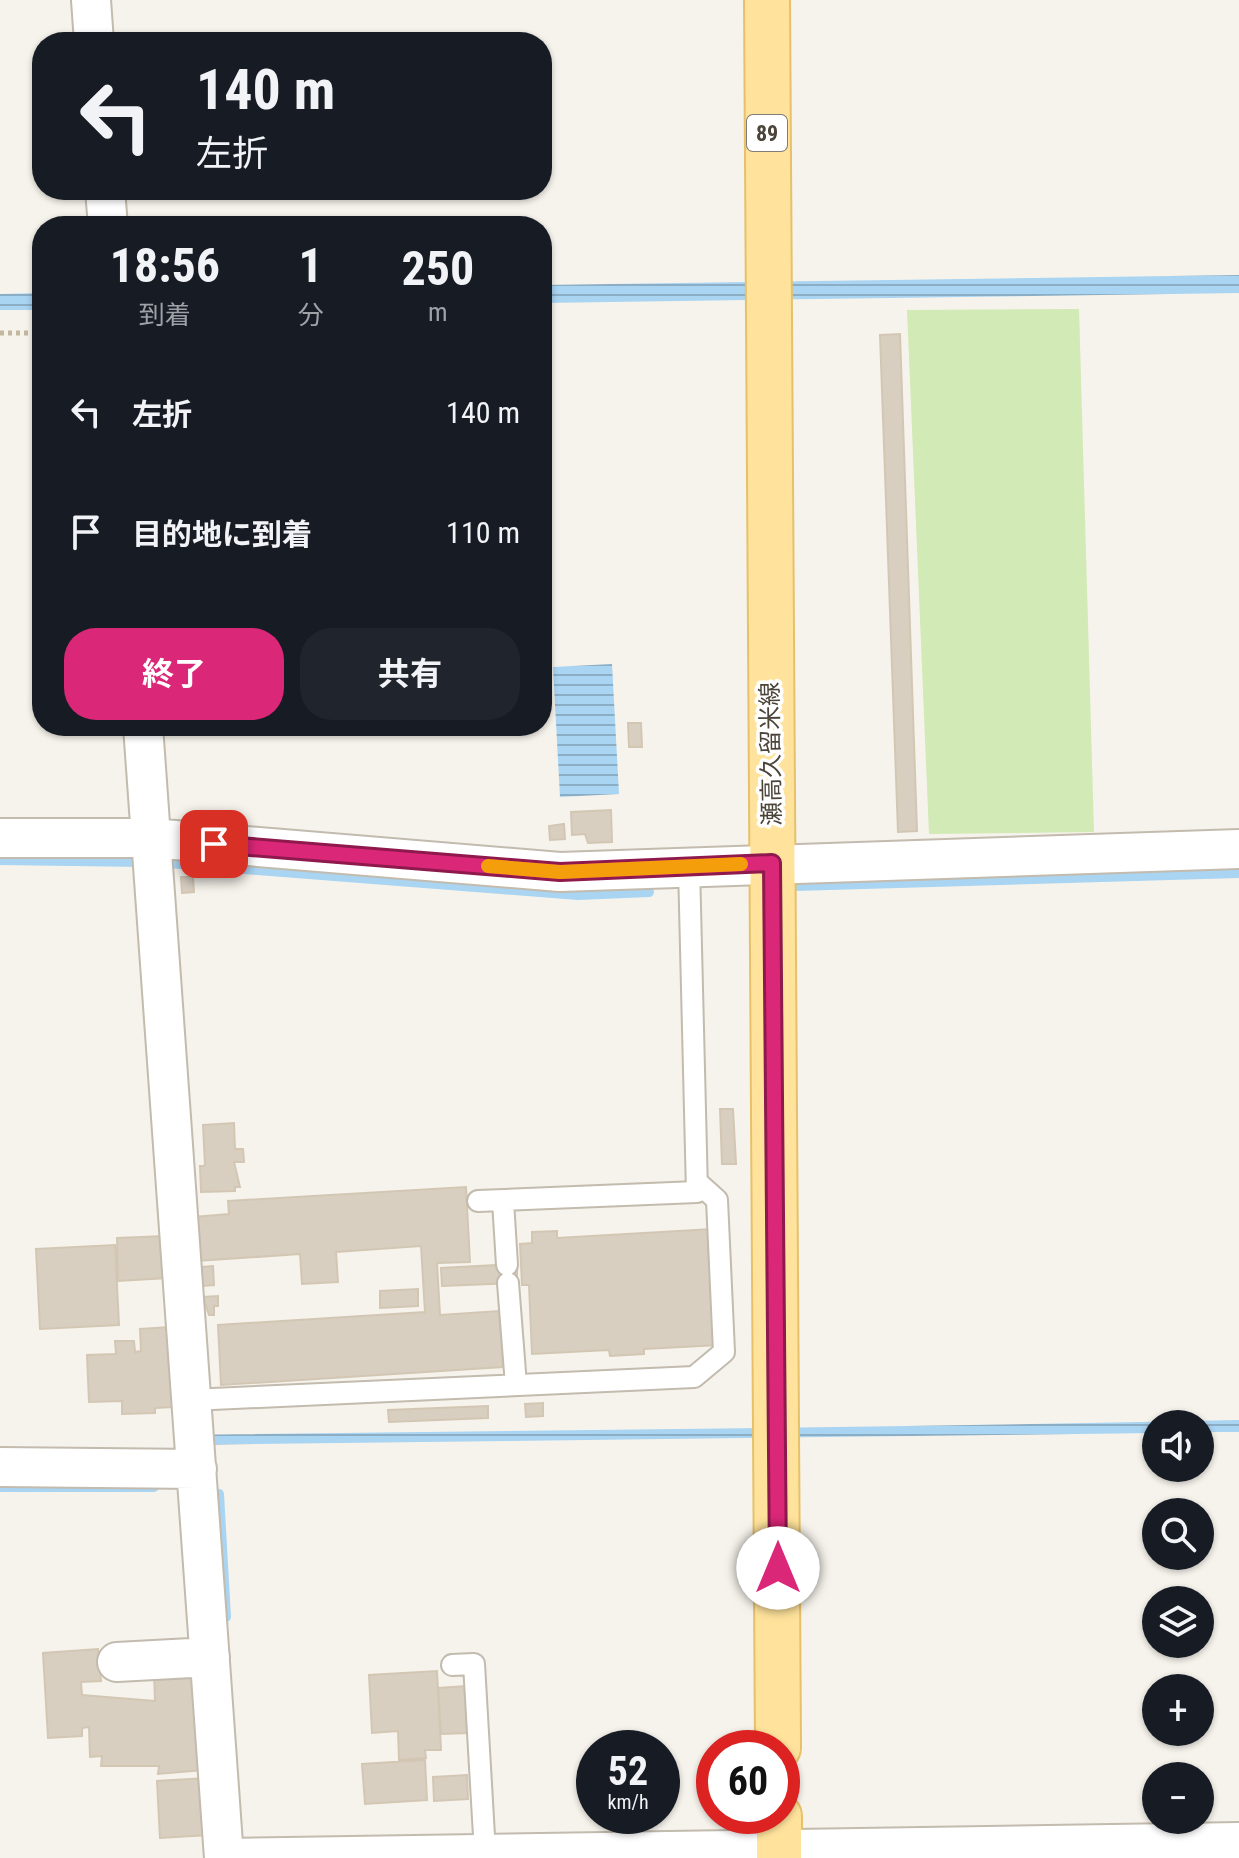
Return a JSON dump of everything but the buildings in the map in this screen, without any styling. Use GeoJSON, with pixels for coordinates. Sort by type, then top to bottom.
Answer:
{"type":"FeatureCollection","features":[{"type":"Feature","properties":{"kind":"main road","name":"瀬高久留米線"},"geometry":{"type":"LineString","coordinates":[[767,0],[766,265],[778,1730]]}},
{"type":"Feature","properties":{"kind":"street"},"geometry":{"type":"LineString","coordinates":[[91,0],[93,32]]}},
{"type":"Feature","properties":{"kind":"street"},"geometry":{"type":"LineString","coordinates":[[144,736],[224,1858],[485,1853],[779,1841],[1239,1842]]}},
{"type":"Feature","properties":{"kind":"street"},"geometry":{"type":"LineString","coordinates":[[0,838],[151,838],[560,872],[1239,849]]}},
{"type":"Feature","properties":{"kind":"street"},"geometry":{"type":"LineString","coordinates":[[0,1467],[197,1469]]}},
{"type":"Feature","properties":{"kind":"street"},"geometry":{"type":"LineString","coordinates":[[117,1662],[210,1657]]}},
{"type":"Feature","properties":{"kind":"lane"},"geometry":{"type":"LineString","coordinates":[[478,1201],[697,1192],[689,866]]}},
{"type":"Feature","properties":{"kind":"lane"},"geometry":{"type":"LineString","coordinates":[[191,1400],[694,1377],[724,1352],[717,1200],[697,1182]]}},
{"type":"Feature","properties":{"kind":"lane"},"geometry":{"type":"LineString","coordinates":[[503,1201],[516,1385]]}},
{"type":"Feature","properties":{"kind":"lane"},"geometry":{"type":"LineString","coordinates":[[452,1665],[474,1664],[485,1853]]}},
{"type":"Feature","properties":{"kind":"path"},"geometry":{"type":"LineString","coordinates":[[0,333],[32,333]]}},
{"type":"Feature","properties":{"kind":"green space"},"geometry":{"type":"Polygon","coordinates":[[[1079,309],[1094,832],[929,834],[907,310],[1079,309]]]}},
{"type":"Feature","properties":{"kind":"water"},"geometry":{"type":"Polygon","coordinates":[[[1239,275],[1239,293],[552,303],[552,285],[1239,275]]]}},
{"type":"Feature","properties":{"kind":"water"},"geometry":{"type":"Polygon","coordinates":[[[32,293],[32,310],[0,310],[0,294],[32,293]]]}},
{"type":"Feature","properties":{"kind":"water"},"geometry":{"type":"Polygon","coordinates":[[[612,664],[619,794],[560,797],[553,667],[612,664]]]}},
{"type":"Feature","properties":{"kind":"water"},"geometry":{"type":"Polygon","coordinates":[[[1214,1420],[1239,1420],[1239,1432],[1214,1432],[1214,1420]]]}},
{"type":"Feature","properties":{"kind":"water"},"geometry":{"type":"Polygon","coordinates":[[[1142,1422],[1142,1433],[181,1445],[180,1435],[1142,1422]]]}},
{"type":"Feature","properties":{"kind":"waterway"},"geometry":{"type":"LineString","coordinates":[[0,860],[143,862]]}},
{"type":"Feature","properties":{"kind":"waterway"},"geometry":{"type":"LineString","coordinates":[[167,863],[578,895],[649,892]]}},
{"type":"Feature","properties":{"kind":"waterway"},"geometry":{"type":"LineString","coordinates":[[795,886],[1239,873]]}},
{"type":"Feature","properties":{"kind":"waterway"},"geometry":{"type":"LineString","coordinates":[[0,1487],[154,1487]]}},
{"type":"Feature","properties":{"kind":"waterway"},"geometry":{"type":"LineString","coordinates":[[219,1494],[226,1617]]}},
{"type":"Feature","properties":{"kind":"slow traffic"},"geometry":{"type":"LineString","coordinates":[[488,866],[560,872],[741,864]]}},
{"type":"Feature","properties":{"kind":"route"},"geometry":{"type":"LineString","coordinates":[[214,844],[560,872],[772,863],[778,1568]]}}]}
